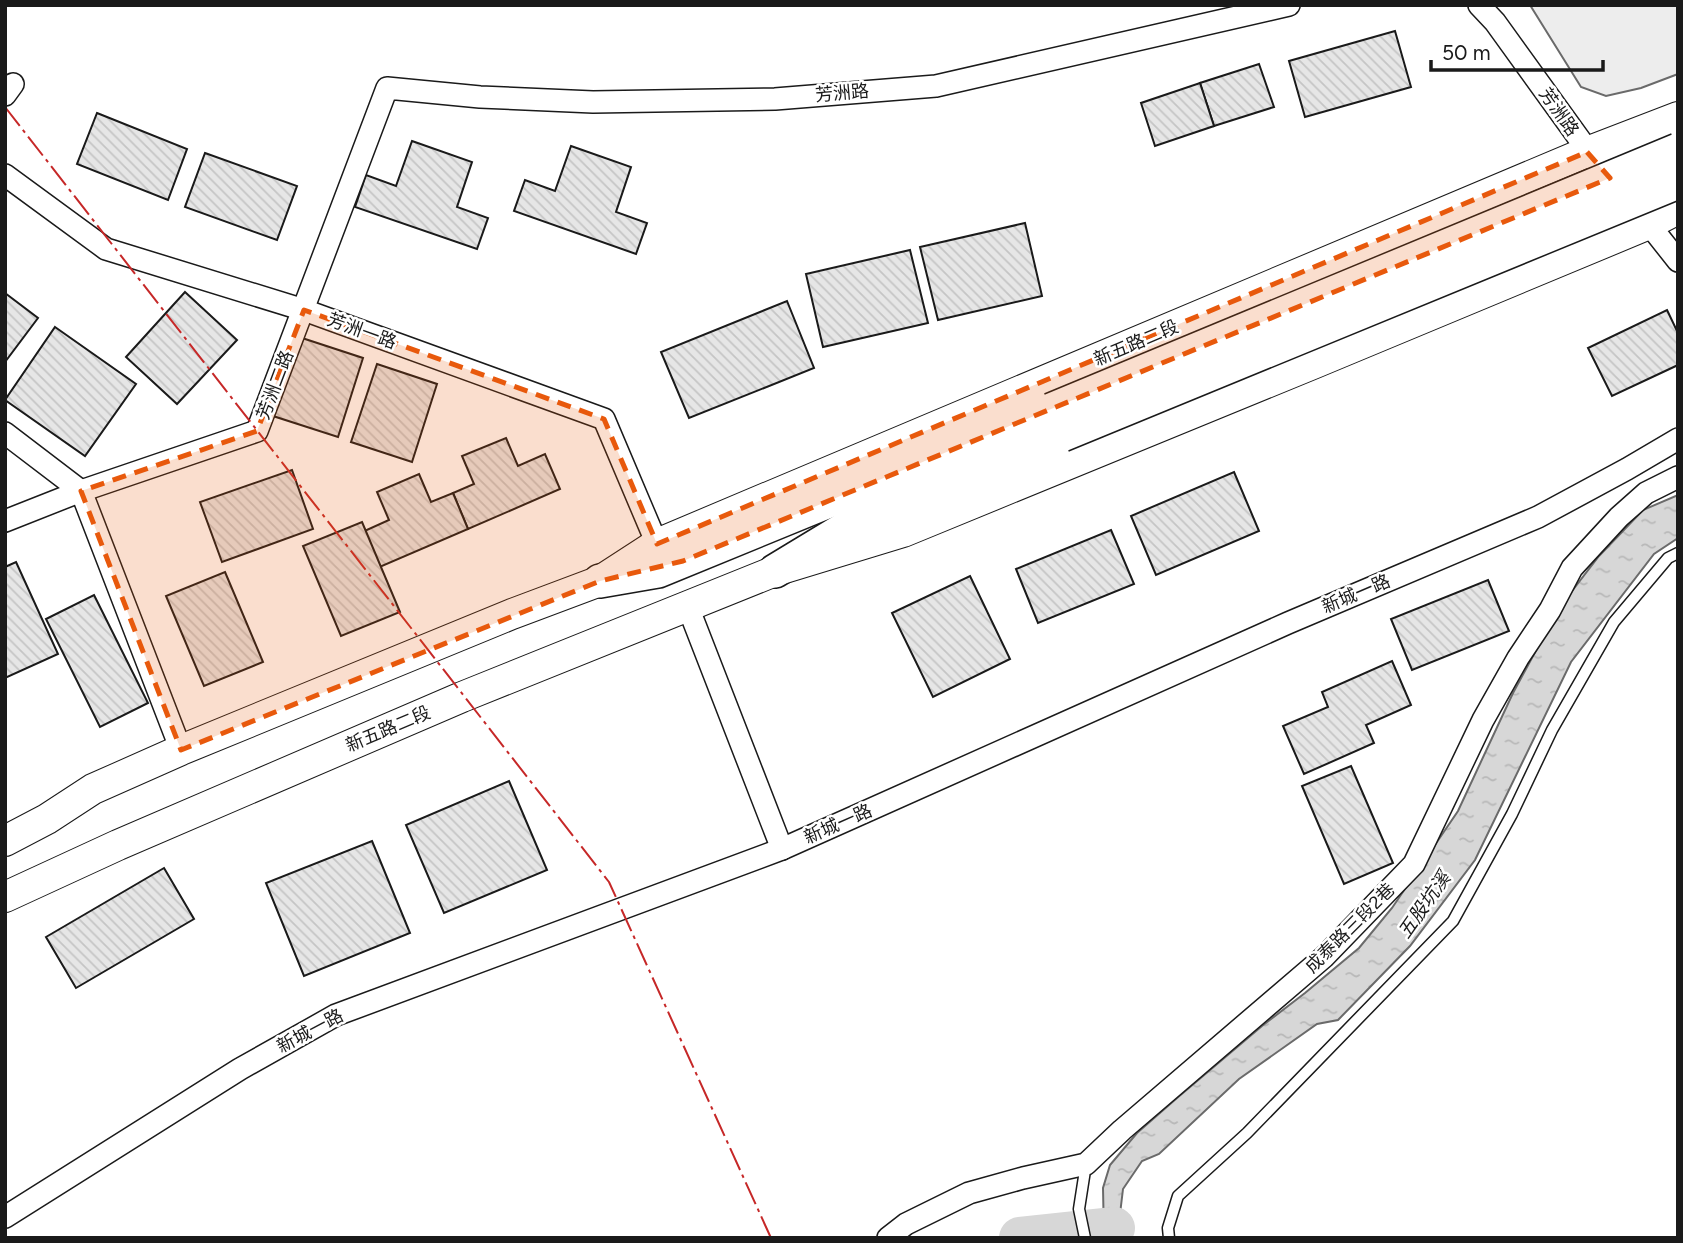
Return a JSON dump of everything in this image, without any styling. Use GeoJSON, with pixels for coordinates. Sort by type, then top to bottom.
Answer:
{"type":"FeatureCollection","features":[{"type":"Feature","properties":{"kind":"main road","name":"新五路二段"},"geometry":{"type":"LineString","coordinates":[[600,581],[657,544],[1587,152],[1678,117]]}},
{"type":"Feature","properties":{"kind":"main road","name":"新五路二段"},"geometry":{"type":"LineString","coordinates":[[775,571],[846,528],[1057,422],[1678,150]]}},
{"type":"Feature","properties":{"kind":"main road","name":"新五路二段"},"geometry":{"type":"LineString","coordinates":[[5,841],[47,819],[93,789],[512,614],[600,581],[658,571],[1057,422],[1678,182]]}},
{"type":"Feature","properties":{"kind":"main road","name":"新五路二段"},"geometry":{"type":"LineString","coordinates":[[5,897],[117,845],[449,703],[775,571],[903,532],[1649,224],[1678,209]]}},
{"type":"Feature","properties":{"kind":"main road"},"geometry":{"type":"LineString","coordinates":[[5,818],[93,789]]}},
{"type":"Feature","properties":{"kind":"street","name":"芳洲路"},"geometry":{"type":"LineString","coordinates":[[387,88],[480,97],[593,102],[775,99],[936,86],[1289,5]]}},
{"type":"Feature","properties":{"kind":"street","name":"芳洲路"},"geometry":{"type":"LineString","coordinates":[[1479,5],[1495,22],[1587,152],[1649,224]]}},
{"type":"Feature","properties":{"kind":"street","name":"芳洲二路"},"geometry":{"type":"LineString","coordinates":[[5,521],[81,491],[257,431],[387,88]]}},
{"type":"Feature","properties":{"kind":"street","name":"芳洲一路"},"geometry":{"type":"LineString","coordinates":[[5,175],[106,249],[304,310],[604,419],[657,544]]}},
{"type":"Feature","properties":{"kind":"street"},"geometry":{"type":"LineString","coordinates":[[1649,224],[1678,261]]}},
{"type":"Feature","properties":{"kind":"street"},"geometry":{"type":"LineString","coordinates":[[5,432],[81,491],[181,750]]}},
{"type":"Feature","properties":{"kind":"street","name":"新城一路"},"geometry":{"type":"LineString","coordinates":[[5,1217],[240,1069],[335,1015],[782,849],[1288,623],[1538,517],[1678,439]]}},
{"type":"Feature","properties":{"kind":"street","name":"成泰路三段2巷"},"geometry":{"type":"LineString","coordinates":[[1086,1164],[1324,957],[1414,864],[1483,720],[1573,568],[1619,517],[1646,493],[1678,477]]}},
{"type":"Feature","properties":{"kind":"street"},"geometry":{"type":"LineString","coordinates":[[688,607],[782,849]]}},
{"type":"Feature","properties":{"kind":"street"},"geometry":{"type":"LineString","coordinates":[[888,1238],[906,1224],[969,1193],[1086,1164]]}},
{"type":"Feature","properties":{"kind":"lane"},"geometry":{"type":"LineString","coordinates":[[1169,1238],[1168,1228],[1178,1196],[1247,1133],[1453,921],[1512,814],[1552,730],[1614,622],[1668,558],[1678,553]]}},
{"type":"Feature","properties":{"kind":"lane"},"geometry":{"type":"LineString","coordinates":[[1085,1238],[1079,1209],[1086,1164]]}},
{"type":"Feature","properties":{"kind":"highlighted area"},"geometry":{"type":"Polygon","coordinates":[[[1587,152],[1610,178],[683,561],[600,581],[181,750],[81,491],[257,431],[304,310],[604,419],[657,544],[1587,152]]]}},
{"type":"Feature","properties":{"kind":"shaded area"},"geometry":{"type":"Polygon","coordinates":[[[1530,5],[1678,5],[1678,74],[1641,88],[1606,96],[1581,87],[1530,5]]]}},
{"type":"Feature","properties":{"kind":"water","name":"五股坑溪"},"geometry":{"type":"Polygon","coordinates":[[[1678,495],[1678,538],[1654,554],[1571,662],[1475,860],[1410,946],[1338,1020],[1317,1024],[1239,1079],[1159,1154],[1142,1161],[1123,1189],[1120,1214],[1131,1238],[1104,1238],[1103,1188],[1110,1165],[1137,1133],[1177,1098],[1359,948],[1392,908],[1458,811],[1513,693],[1559,608],[1599,556],[1643,510],[1678,495]]]}},
{"type":"Feature","properties":{"kind":"building"},"geometry":{"type":"Polygon","coordinates":[[[1395,31],[1411,87],[1305,117],[1289,61],[1395,31]]]}},
{"type":"Feature","properties":{"kind":"building"},"geometry":{"type":"Polygon","coordinates":[[[1259,64],[1274,107],[1214,126],[1200,83],[1259,64]]]}},
{"type":"Feature","properties":{"kind":"building"},"geometry":{"type":"Polygon","coordinates":[[[1200,83],[1214,126],[1155,146],[1141,103],[1200,83]]]}},
{"type":"Feature","properties":{"kind":"building"},"geometry":{"type":"Polygon","coordinates":[[[97,113],[187,149],[168,200],[77,164],[97,113]]]}},
{"type":"Feature","properties":{"kind":"building"},"geometry":{"type":"Polygon","coordinates":[[[412,141],[472,162],[457,207],[488,218],[477,249],[355,207],[366,175],[396,186],[412,141]]]}},
{"type":"Feature","properties":{"kind":"building"},"geometry":{"type":"Polygon","coordinates":[[[571,146],[631,167],[616,212],[647,223],[636,254],[514,211],[525,180],[555,191],[571,146]]]}},
{"type":"Feature","properties":{"kind":"building"},"geometry":{"type":"Polygon","coordinates":[[[205,153],[297,186],[277,240],[185,207],[205,153]]]}},
{"type":"Feature","properties":{"kind":"building"},"geometry":{"type":"Polygon","coordinates":[[[1025,223],[1042,296],[938,320],[920,247],[1025,223]]]}},
{"type":"Feature","properties":{"kind":"building"},"geometry":{"type":"Polygon","coordinates":[[[910,250],[928,323],[823,347],[806,274],[910,250]]]}},
{"type":"Feature","properties":{"kind":"building"},"geometry":{"type":"Polygon","coordinates":[[[185,292],[237,340],[177,404],[126,357],[185,292]]]}},
{"type":"Feature","properties":{"kind":"building"},"geometry":{"type":"Polygon","coordinates":[[[5,293],[38,318],[5,362],[5,293]]]}},
{"type":"Feature","properties":{"kind":"building"},"geometry":{"type":"Polygon","coordinates":[[[787,301],[814,368],[689,418],[661,352],[787,301]]]}},
{"type":"Feature","properties":{"kind":"building"},"geometry":{"type":"Polygon","coordinates":[[[1667,310],[1678,333],[1678,365],[1612,396],[1588,348],[1667,310]]]}},
{"type":"Feature","properties":{"kind":"building"},"geometry":{"type":"Polygon","coordinates":[[[55,327],[136,384],[85,456],[5,400],[55,327]]]}},
{"type":"Feature","properties":{"kind":"building"},"geometry":{"type":"Polygon","coordinates":[[[299,337],[363,358],[338,437],[273,416],[299,337]]]}},
{"type":"Feature","properties":{"kind":"building"},"geometry":{"type":"Polygon","coordinates":[[[377,364],[437,384],[412,462],[351,442],[377,364]]]}},
{"type":"Feature","properties":{"kind":"building"},"geometry":{"type":"Polygon","coordinates":[[[506,438],[518,466],[545,454],[560,489],[468,529],[453,493],[474,484],[462,456],[506,438]]]}},
{"type":"Feature","properties":{"kind":"building"},"geometry":{"type":"Polygon","coordinates":[[[292,470],[313,529],[222,562],[200,502],[292,470]]]}},
{"type":"Feature","properties":{"kind":"building"},"geometry":{"type":"Polygon","coordinates":[[[1234,472],[1259,531],[1156,575],[1131,516],[1234,472]]]}},
{"type":"Feature","properties":{"kind":"building"},"geometry":{"type":"Polygon","coordinates":[[[419,474],[431,502],[453,493],[468,529],[375,569],[360,533],[389,520],[377,492],[419,474]]]}},
{"type":"Feature","properties":{"kind":"building"},"geometry":{"type":"Polygon","coordinates":[[[362,522],[400,612],[341,636],[303,546],[362,522]]]}},
{"type":"Feature","properties":{"kind":"building"},"geometry":{"type":"Polygon","coordinates":[[[1111,530],[1134,584],[1038,623],[1016,569],[1111,530]]]}},
{"type":"Feature","properties":{"kind":"building"},"geometry":{"type":"Polygon","coordinates":[[[16,562],[58,654],[5,678],[5,567],[16,562]]]}},
{"type":"Feature","properties":{"kind":"building"},"geometry":{"type":"Polygon","coordinates":[[[225,572],[263,662],[204,686],[166,596],[225,572]]]}},
{"type":"Feature","properties":{"kind":"building"},"geometry":{"type":"Polygon","coordinates":[[[970,576],[1010,659],[933,697],[892,613],[970,576]]]}},
{"type":"Feature","properties":{"kind":"building"},"geometry":{"type":"Polygon","coordinates":[[[1488,580],[1509,631],[1412,670],[1391,619],[1488,580]]]}},
{"type":"Feature","properties":{"kind":"building"},"geometry":{"type":"Polygon","coordinates":[[[94,595],[148,703],[100,727],[46,619],[94,595]]]}},
{"type":"Feature","properties":{"kind":"building"},"geometry":{"type":"Polygon","coordinates":[[[1392,661],[1411,705],[1366,725],[1374,743],[1304,774],[1283,726],[1328,707],[1322,692],[1392,661]]]}},
{"type":"Feature","properties":{"kind":"building"},"geometry":{"type":"Polygon","coordinates":[[[1351,766],[1393,863],[1344,884],[1302,786],[1351,766]]]}},
{"type":"Feature","properties":{"kind":"building"},"geometry":{"type":"Polygon","coordinates":[[[509,781],[547,870],[444,913],[406,825],[509,781]]]}},
{"type":"Feature","properties":{"kind":"building"},"geometry":{"type":"Polygon","coordinates":[[[372,841],[410,933],[304,976],[266,883],[372,841]]]}},
{"type":"Feature","properties":{"kind":"building"},"geometry":{"type":"Polygon","coordinates":[[[164,868],[194,919],[76,988],[46,937],[164,868]]]}},
{"type":"Feature","properties":{"kind":"waterway"},"geometry":{"type":"LineString","coordinates":[[1020,1238],[1114,1228]]}},
{"type":"Feature","properties":{"kind":"power"},"geometry":{"type":"LineString","coordinates":[[5,107],[609,882],[771,1238]]}}]}
